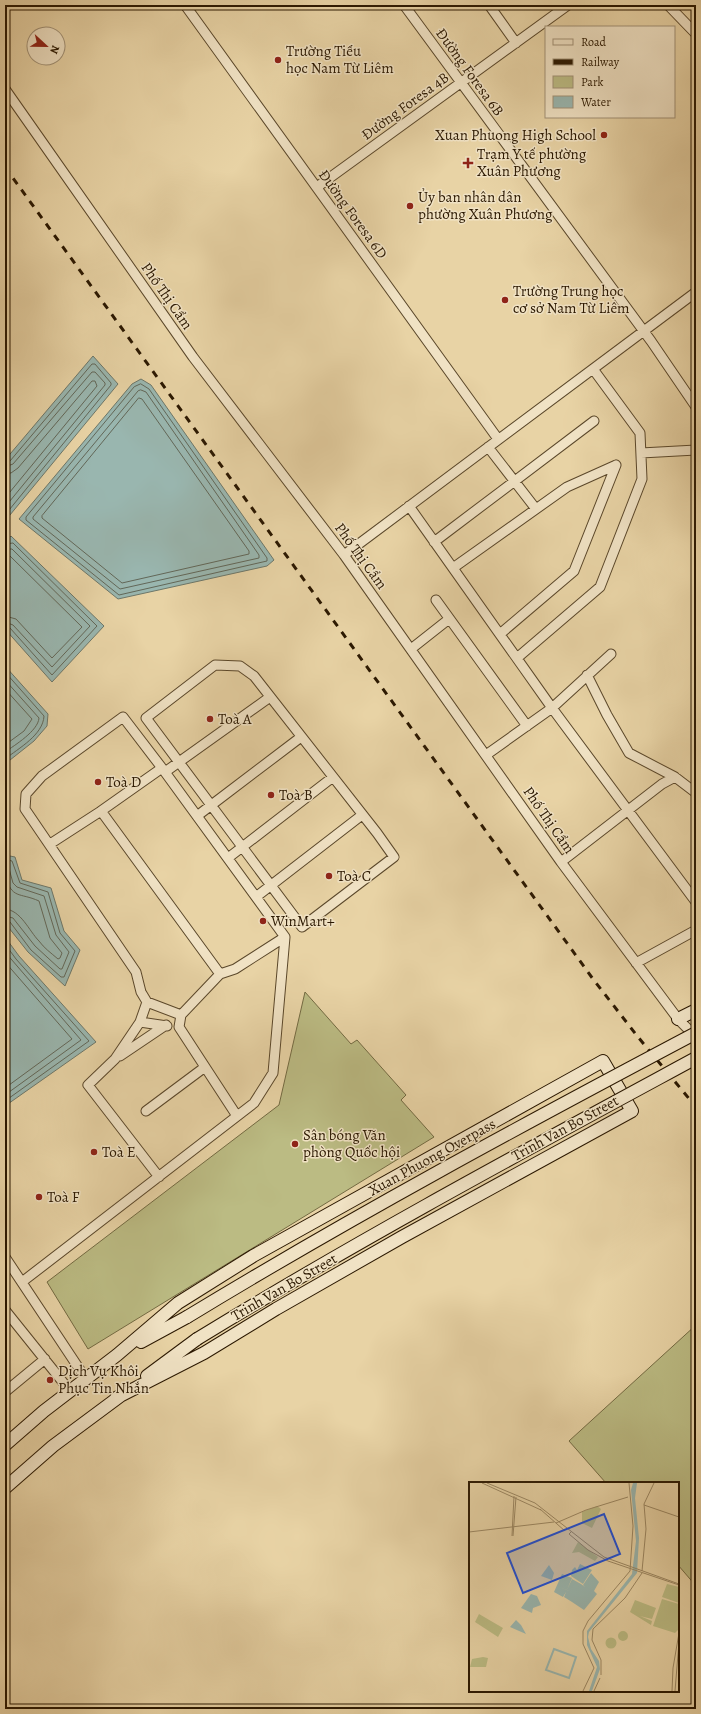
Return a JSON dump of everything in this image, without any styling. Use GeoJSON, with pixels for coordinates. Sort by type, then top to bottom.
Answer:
{"type":"FeatureCollection","features":[{"type":"Feature","properties":{"kind":"main road"},"geometry":{"type":"LineString","coordinates":[[678,1019],[696,1010]]}},
{"type":"Feature","properties":{"kind":"main road","name":"Xuan Phuong Overpass"},"geometry":{"type":"LineString","coordinates":[[187,1317],[254,1276],[381,1203],[560,1104],[696,1033]]}},
{"type":"Feature","properties":{"kind":"main road","name":"Trinh Van Bo Street"},"geometry":{"type":"LineString","coordinates":[[5,1488],[53,1446],[197,1339],[393,1224],[696,1058]]}},
{"type":"Feature","properties":{"kind":"main road","name":"Trinh Van Bo Street"},"geometry":{"type":"LineString","coordinates":[[5,1445],[44,1411],[117,1355],[178,1303],[253,1256],[603,1061],[632,1111],[402,1237],[204,1353],[116,1398]]}},
{"type":"Feature","properties":{"kind":"main road","name":"Trinh Van Bo Street"},"geometry":{"type":"LineString","coordinates":[[117,1355],[187,1317]]}},
{"type":"Feature","properties":{"kind":"street","name":"Đường Foresa 6D"},"geometry":{"type":"LineString","coordinates":[[185,5],[498,439]]}},
{"type":"Feature","properties":{"kind":"street","name":"Đường Foresa 6B"},"geometry":{"type":"LineString","coordinates":[[404,5],[644,331],[696,407]]}},
{"type":"Feature","properties":{"kind":"street"},"geometry":{"type":"LineString","coordinates":[[489,5],[516,42]]}},
{"type":"Feature","properties":{"kind":"street","name":"Đường Foresa 4B"},"geometry":{"type":"LineString","coordinates":[[317,187],[568,5]]}},
{"type":"Feature","properties":{"kind":"street"},"geometry":{"type":"LineString","coordinates":[[668,5],[696,34]]}},
{"type":"Feature","properties":{"kind":"street","name":"Phố Thị Cẩm"},"geometry":{"type":"LineString","coordinates":[[5,89],[193,357],[344,555],[561,862],[678,1019],[696,1037]]}},
{"type":"Feature","properties":{"kind":"street"},"geometry":{"type":"LineString","coordinates":[[344,555],[696,292]]}},
{"type":"Feature","properties":{"kind":"street"},"geometry":{"type":"LineString","coordinates":[[517,658],[600,587],[642,479],[640,433],[593,369]]}},
{"type":"Feature","properties":{"kind":"street"},"geometry":{"type":"LineString","coordinates":[[434,542],[594,421]]}},
{"type":"Feature","properties":{"kind":"street"},"geometry":{"type":"LineString","coordinates":[[488,447],[536,509]]}},
{"type":"Feature","properties":{"kind":"street"},"geometry":{"type":"LineString","coordinates":[[641,453],[696,450]]}},
{"type":"Feature","properties":{"kind":"street"},"geometry":{"type":"LineString","coordinates":[[453,568],[567,488],[616,465],[574,571],[500,634]]}},
{"type":"Feature","properties":{"kind":"street"},"geometry":{"type":"LineString","coordinates":[[409,506],[552,708],[696,902]]}},
{"type":"Feature","properties":{"kind":"street"},"geometry":{"type":"LineString","coordinates":[[436,600],[527,726]]}},
{"type":"Feature","properties":{"kind":"street"},"geometry":{"type":"LineString","coordinates":[[411,649],[449,619]]}},
{"type":"Feature","properties":{"kind":"street"},"geometry":{"type":"LineString","coordinates":[[486,755],[552,708],[611,654]]}},
{"type":"Feature","properties":{"kind":"street"},"geometry":{"type":"LineString","coordinates":[[216,665],[240,666],[254,676],[301,737],[377,833],[394,857],[302,927],[146,718],[216,665]]}},
{"type":"Feature","properties":{"kind":"street"},"geometry":{"type":"LineString","coordinates":[[587,675],[607,715],[629,753],[675,777],[696,793]]}},
{"type":"Feature","properties":{"kind":"street"},"geometry":{"type":"LineString","coordinates":[[50,844],[164,770],[179,762],[270,697]]}},
{"type":"Feature","properties":{"kind":"street"},"geometry":{"type":"LineString","coordinates":[[22,1282],[254,1103],[273,1073],[285,937],[164,770],[123,717],[42,776],[26,794],[25,809],[136,972],[142,992],[147,1002],[181,1015]]}},
{"type":"Feature","properties":{"kind":"street"},"geometry":{"type":"LineString","coordinates":[[197,816],[301,737]]}},
{"type":"Feature","properties":{"kind":"street"},"geometry":{"type":"LineString","coordinates":[[228,858],[333,777]]}},
{"type":"Feature","properties":{"kind":"street"},"geometry":{"type":"LineString","coordinates":[[561,862],[662,784],[675,777]]}},
{"type":"Feature","properties":{"kind":"street"},"geometry":{"type":"LineString","coordinates":[[102,811],[220,974]]}},
{"type":"Feature","properties":{"kind":"street"},"geometry":{"type":"LineString","coordinates":[[256,897],[272,887],[362,815]]}},
{"type":"Feature","properties":{"kind":"street"},"geometry":{"type":"LineString","coordinates":[[636,963],[696,930]]}},
{"type":"Feature","properties":{"kind":"street"},"geometry":{"type":"LineString","coordinates":[[178,1027],[181,1015],[220,974],[235,969],[285,937]]}},
{"type":"Feature","properties":{"kind":"street"},"geometry":{"type":"LineString","coordinates":[[147,1002],[140,1022],[115,1058],[88,1085],[159,1177]]}},
{"type":"Feature","properties":{"kind":"street"},"geometry":{"type":"LineString","coordinates":[[140,1022],[178,1027],[237,1116]]}},
{"type":"Feature","properties":{"kind":"street"},"geometry":{"type":"LineString","coordinates":[[115,1058],[166,1025]]}},
{"type":"Feature","properties":{"kind":"street"},"geometry":{"type":"LineString","coordinates":[[146,1111],[205,1067]]}},
{"type":"Feature","properties":{"kind":"street"},"geometry":{"type":"LineString","coordinates":[[5,1256],[86,1379]]}},
{"type":"Feature","properties":{"kind":"street"},"geometry":{"type":"LineString","coordinates":[[5,1310],[70,1392]]}},
{"type":"Feature","properties":{"kind":"street"},"geometry":{"type":"LineString","coordinates":[[5,1392],[45,1359]]}},
{"type":"Feature","properties":{"kind":"green space"},"geometry":{"type":"Polygon","coordinates":[[[305,992],[351,1044],[357,1040],[406,1095],[401,1100],[434,1137],[88,1349],[47,1282],[279,1105],[305,992]]]}},
{"type":"Feature","properties":{"kind":"green space"},"geometry":{"type":"Polygon","coordinates":[[[696,1325],[696,1586],[679,1566],[679,1482],[605,1482],[569,1441],[696,1325]]]}},
{"type":"Feature","properties":{"kind":"water"},"geometry":{"type":"Polygon","coordinates":[[[93,356],[118,384],[5,521],[5,460],[93,356]]]}},
{"type":"Feature","properties":{"kind":"water"},"geometry":{"type":"Polygon","coordinates":[[[141,379],[151,385],[274,560],[267,566],[118,599],[19,519],[132,384],[141,379]]]}},
{"type":"Feature","properties":{"kind":"water"},"geometry":{"type":"Polygon","coordinates":[[[11,536],[104,626],[52,682],[5,629],[5,542],[11,536]]]}},
{"type":"Feature","properties":{"kind":"water"},"geometry":{"type":"Polygon","coordinates":[[[5,666],[48,714],[47,726],[34,741],[5,764],[5,666]]]}},
{"type":"Feature","properties":{"kind":"water"},"geometry":{"type":"Polygon","coordinates":[[[5,855],[15,857],[22,880],[51,888],[64,931],[80,950],[65,986],[28,952],[5,923],[5,855]]]}},
{"type":"Feature","properties":{"kind":"water"},"geometry":{"type":"Polygon","coordinates":[[[5,937],[19,956],[96,1042],[5,1106],[5,937]]]}},
{"type":"Feature","properties":{"kind":"railway"},"geometry":{"type":"LineString","coordinates":[[5,167],[593,979],[638,1037],[696,1107]]}},
{"type":"Feature","properties":{"kind":"place","name":"Trường Tiểu học Nam Từ Liêm"},"geometry":{"type":"Point","coordinates":[278,60]}},
{"type":"Feature","properties":{"kind":"place","name":"Xuan Phuong High School"},"geometry":{"type":"Point","coordinates":[604,135]}},
{"type":"Feature","properties":{"kind":"place","name":"Trạm Y tế phường Xuân Phương"},"geometry":{"type":"Point","coordinates":[468,163]}},
{"type":"Feature","properties":{"kind":"place","name":"Ủy ban nhân dân phường Xuân Phương"},"geometry":{"type":"Point","coordinates":[410,206]}},
{"type":"Feature","properties":{"kind":"place","name":"Trường Trung học cơ sở Nam Từ Liêm"},"geometry":{"type":"Point","coordinates":[505,300]}},
{"type":"Feature","properties":{"kind":"place","name":"Toà A"},"geometry":{"type":"Point","coordinates":[210,719]}},
{"type":"Feature","properties":{"kind":"place","name":"Toà D"},"geometry":{"type":"Point","coordinates":[98,782]}},
{"type":"Feature","properties":{"kind":"place","name":"Toà B"},"geometry":{"type":"Point","coordinates":[271,795]}},
{"type":"Feature","properties":{"kind":"place","name":"Toà C"},"geometry":{"type":"Point","coordinates":[329,876]}},
{"type":"Feature","properties":{"kind":"place","name":"WinMart+"},"geometry":{"type":"Point","coordinates":[263,921]}},
{"type":"Feature","properties":{"kind":"place","name":"Sân bóng Văn phòng Quốc hội"},"geometry":{"type":"Point","coordinates":[295,1144]}},
{"type":"Feature","properties":{"kind":"place","name":"Toà E"},"geometry":{"type":"Point","coordinates":[94,1152]}},
{"type":"Feature","properties":{"kind":"place","name":"Toà F"},"geometry":{"type":"Point","coordinates":[39,1197]}},
{"type":"Feature","properties":{"kind":"place","name":"Dịch Vụ Khôi Phục Tin Nhắn"},"geometry":{"type":"Point","coordinates":[50,1380]}}]}
